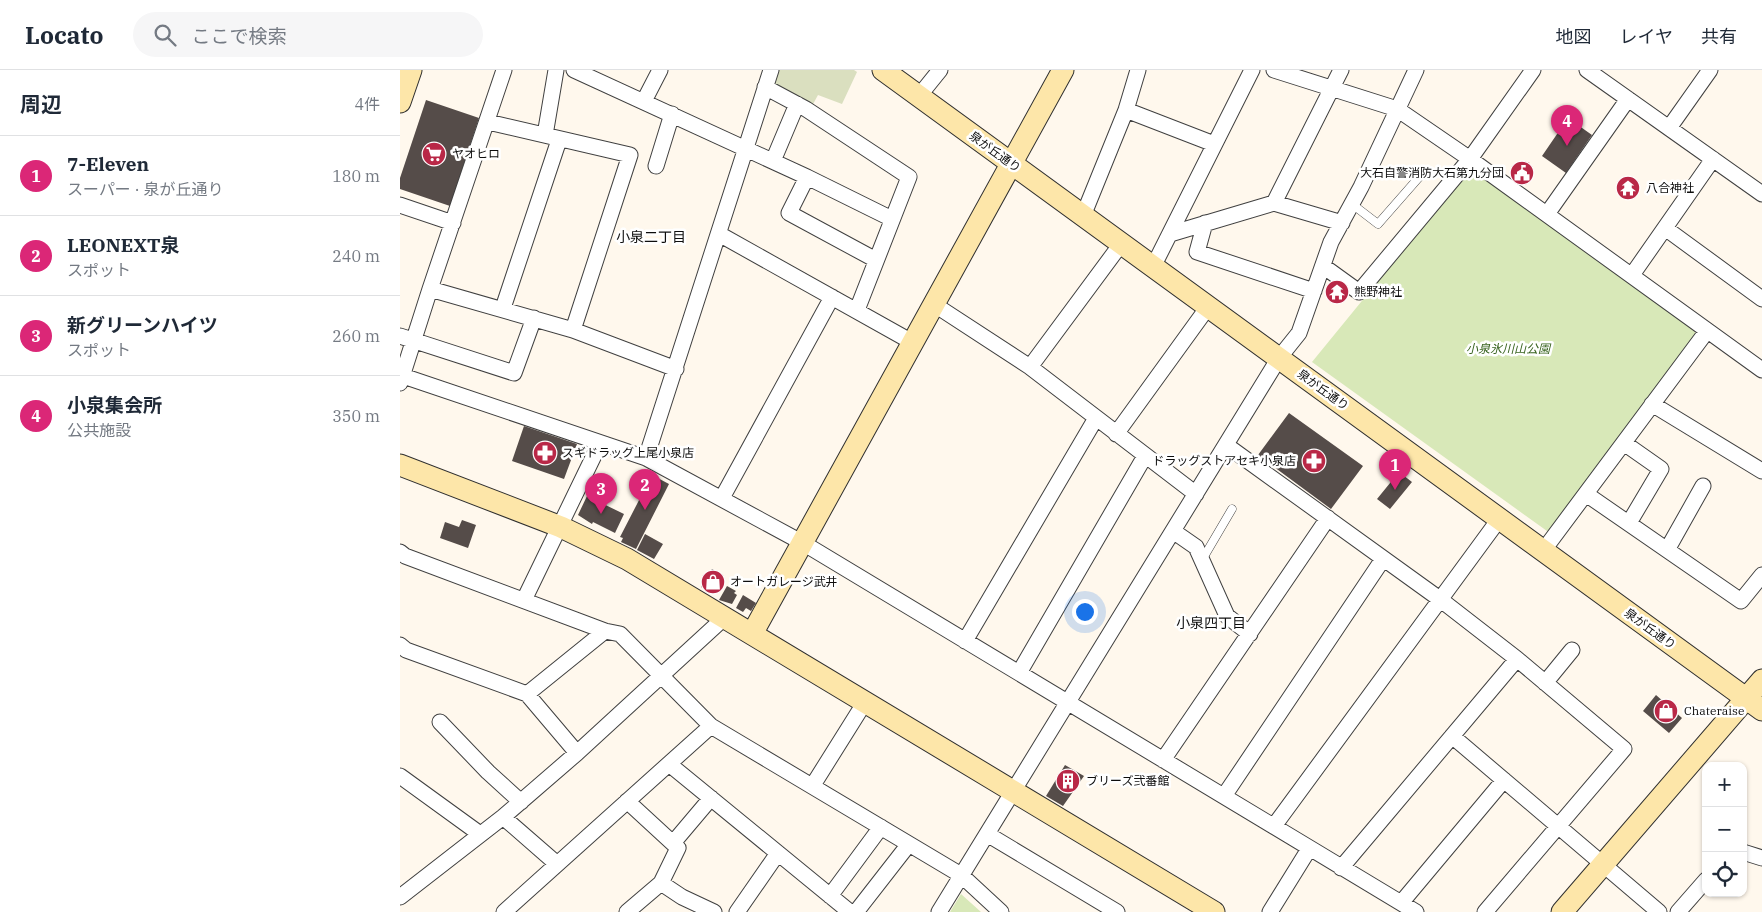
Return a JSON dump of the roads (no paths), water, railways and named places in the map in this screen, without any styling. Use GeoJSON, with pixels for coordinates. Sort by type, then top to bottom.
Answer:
{"type":"FeatureCollection","features":[{"type":"Feature","properties":{"kind":"street"},"geometry":{"type":"LineString","coordinates":[[400,102],[411,70]]}},
{"type":"Feature","properties":{"kind":"street"},"geometry":{"type":"LineString","coordinates":[[504,70],[430,289],[407,338],[401,380],[646,458],[803,543],[1416,912]]}},
{"type":"Feature","properties":{"kind":"street"},"geometry":{"type":"LineString","coordinates":[[503,308],[552,138],[556,70]]}},
{"type":"Feature","properties":{"kind":"street"},"geometry":{"type":"LineString","coordinates":[[644,101],[660,70]]}},
{"type":"Feature","properties":{"kind":"street"},"geometry":{"type":"LineString","coordinates":[[646,458],[771,70]]}},
{"type":"Feature","properties":{"kind":"street","name":"泉が丘通り"},"geometry":{"type":"LineString","coordinates":[[883,70],[1754,704]]}},
{"type":"Feature","properties":{"kind":"street"},"geometry":{"type":"LineString","coordinates":[[919,96],[940,70]]}},
{"type":"Feature","properties":{"kind":"street"},"geometry":{"type":"LineString","coordinates":[[752,634],[1063,70]]}},
{"type":"Feature","properties":{"kind":"street"},"geometry":{"type":"LineString","coordinates":[[1083,216],[1126,110],[1138,70]]}},
{"type":"Feature","properties":{"kind":"street"},"geometry":{"type":"LineString","coordinates":[[1153,267],[1252,70]]}},
{"type":"Feature","properties":{"kind":"street"},"geometry":{"type":"LineString","coordinates":[[1274,70],[1397,109],[1547,214],[1762,370]]}},
{"type":"Feature","properties":{"kind":"street"},"geometry":{"type":"LineString","coordinates":[[1274,202],[1341,70]]}},
{"type":"Feature","properties":{"kind":"street"},"geometry":{"type":"LineString","coordinates":[[939,912],[1279,358],[1299,333],[1331,242],[1352,204],[1416,70]]}},
{"type":"Feature","properties":{"kind":"street"},"geometry":{"type":"LineString","coordinates":[[1323,266],[1359,292],[1470,159],[1533,70]]}},
{"type":"Feature","properties":{"kind":"street"},"geometry":{"type":"LineString","coordinates":[[1587,70],[1762,194]]}},
{"type":"Feature","properties":{"kind":"street"},"geometry":{"type":"LineString","coordinates":[[1669,128],[1710,70]]}},
{"type":"Feature","properties":{"kind":"street"},"geometry":{"type":"LineString","coordinates":[[581,71],[807,177],[892,220]]}},
{"type":"Feature","properties":{"kind":"street"},"geometry":{"type":"LineString","coordinates":[[765,87],[797,104],[909,177],[856,310]]}},
{"type":"Feature","properties":{"kind":"street"},"geometry":{"type":"LineString","coordinates":[[1547,214],[1628,99]]}},
{"type":"Feature","properties":{"kind":"street"},"geometry":{"type":"LineString","coordinates":[[773,161],[797,104]]}},
{"type":"Feature","properties":{"kind":"street"},"geometry":{"type":"LineString","coordinates":[[1126,110],[1214,144]]}},
{"type":"Feature","properties":{"kind":"street"},"geometry":{"type":"LineString","coordinates":[[656,166],[672,114]]}},
{"type":"Feature","properties":{"kind":"street"},"geometry":{"type":"LineString","coordinates":[[488,122],[630,155],[573,330]]}},
{"type":"Feature","properties":{"kind":"street"},"geometry":{"type":"LineString","coordinates":[[1632,275],[1713,159]]}},
{"type":"Feature","properties":{"kind":"street"},"geometry":{"type":"LineString","coordinates":[[807,177],[789,214],[876,260]]}},
{"type":"Feature","properties":{"kind":"street"},"geometry":{"type":"LineString","coordinates":[[1170,234],[1274,202],[1342,223]]}},
{"type":"Feature","properties":{"kind":"street"},"geometry":{"type":"LineString","coordinates":[[400,205],[453,223]]}},
{"type":"Feature","properties":{"kind":"street"},"geometry":{"type":"LineString","coordinates":[[1205,224],[1197,252],[1314,291]]}},
{"type":"Feature","properties":{"kind":"street"},"geometry":{"type":"LineString","coordinates":[[1665,228],[1762,299]]}},
{"type":"Feature","properties":{"kind":"street"},"geometry":{"type":"LineString","coordinates":[[719,234],[912,342]]}},
{"type":"Feature","properties":{"kind":"street"},"geometry":{"type":"LineString","coordinates":[[1030,367],[1121,244]]}},
{"type":"Feature","properties":{"kind":"street"},"geometry":{"type":"LineString","coordinates":[[430,289],[503,308],[573,330],[676,369]]}},
{"type":"Feature","properties":{"kind":"street"},"geometry":{"type":"LineString","coordinates":[[722,498],[832,297]]}},
{"type":"Feature","properties":{"kind":"street"},"geometry":{"type":"LineString","coordinates":[[935,305],[1030,367],[1196,494]]}},
{"type":"Feature","properties":{"kind":"street"},"geometry":{"type":"LineString","coordinates":[[1116,434],[1208,307]]}},
{"type":"Feature","properties":{"kind":"street"},"geometry":{"type":"LineString","coordinates":[[407,338],[514,373],[534,318]]}},
{"type":"Feature","properties":{"kind":"street"},"geometry":{"type":"LineString","coordinates":[[1544,551],[1707,331]]}},
{"type":"Feature","properties":{"kind":"street"},"geometry":{"type":"LineString","coordinates":[[1652,404],[1762,471]]}},
{"type":"Feature","properties":{"kind":"street"},"geometry":{"type":"LineString","coordinates":[[965,641],[1096,418]]}},
{"type":"Feature","properties":{"kind":"street"},"geometry":{"type":"LineString","coordinates":[[524,600],[600,443]]}},
{"type":"Feature","properties":{"kind":"street"},"geometry":{"type":"LineString","coordinates":[[1624,443],[1661,469],[1629,523]]}},
{"type":"Feature","properties":{"kind":"street"},"geometry":{"type":"LineString","coordinates":[[1226,445],[1441,600],[1517,659],[1624,749],[1485,912]]}},
{"type":"Feature","properties":{"kind":"street"},"geometry":{"type":"LineString","coordinates":[[1019,673],[1145,456]]}},
{"type":"Feature","properties":{"kind":"street"},"geometry":{"type":"LineString","coordinates":[[400,465],[561,527],[628,559],[1204,910]]}},
{"type":"Feature","properties":{"kind":"street"},"geometry":{"type":"LineString","coordinates":[[1668,550],[1703,486]]}},
{"type":"Feature","properties":{"kind":"street"},"geometry":{"type":"LineString","coordinates":[[1586,494],[1741,601],[1762,575]]}},
{"type":"Feature","properties":{"kind":"street"},"geometry":{"type":"LineString","coordinates":[[1163,760],[1328,518]]}},
{"type":"Feature","properties":{"kind":"street"},"geometry":{"type":"LineString","coordinates":[[1274,826],[1500,518]]}},
{"type":"Feature","properties":{"kind":"street"},"geometry":{"type":"LineString","coordinates":[[1173,531],[1196,547],[1227,616],[1250,634]]}},
{"type":"Feature","properties":{"kind":"street"},"geometry":{"type":"LineString","coordinates":[[400,552],[405,556],[605,631],[620,634],[711,726],[962,875],[1001,912]]}},
{"type":"Feature","properties":{"kind":"street"},"geometry":{"type":"LineString","coordinates":[[1224,796],[1383,559]]}},
{"type":"Feature","properties":{"kind":"street"},"geometry":{"type":"LineString","coordinates":[[400,897],[503,817],[577,754],[724,618]]}},
{"type":"Feature","properties":{"kind":"street"},"geometry":{"type":"LineString","coordinates":[[527,694],[605,631]]}},
{"type":"Feature","properties":{"kind":"street"},"geometry":{"type":"LineString","coordinates":[[1545,683],[1572,650]]}},
{"type":"Feature","properties":{"kind":"street"},"geometry":{"type":"LineString","coordinates":[[402,651],[527,694],[577,754]]}},
{"type":"Feature","properties":{"kind":"street"},"geometry":{"type":"LineString","coordinates":[[1341,868],[1517,659]]}},
{"type":"Feature","properties":{"kind":"street"},"geometry":{"type":"LineString","coordinates":[[1562,912],[1754,704],[1762,680]]}},
{"type":"Feature","properties":{"kind":"street"},"geometry":{"type":"LineString","coordinates":[[813,785],[865,702]]}},
{"type":"Feature","properties":{"kind":"street"},"geometry":{"type":"LineString","coordinates":[[440,722],[488,772],[521,802]]}},
{"type":"Feature","properties":{"kind":"street"},"geometry":{"type":"LineString","coordinates":[[504,912],[521,907],[556,864],[711,726]]}},
{"type":"Feature","properties":{"kind":"street"},"geometry":{"type":"LineString","coordinates":[[1452,736],[1659,912]]}},
{"type":"Feature","properties":{"kind":"street"},"geometry":{"type":"LineString","coordinates":[[669,764],[850,912]]}},
{"type":"Feature","properties":{"kind":"street"},"geometry":{"type":"LineString","coordinates":[[400,776],[480,834]]}},
{"type":"Feature","properties":{"kind":"street"},"geometry":{"type":"LineString","coordinates":[[1401,903],[1504,780]]}},
{"type":"Feature","properties":{"kind":"street"},"geometry":{"type":"LineString","coordinates":[[673,843],[711,798]]}},
{"type":"Feature","properties":{"kind":"street"},"geometry":{"type":"LineString","coordinates":[[627,802],[678,848],[661,883],[627,912]]}},
{"type":"Feature","properties":{"kind":"street"},"geometry":{"type":"LineString","coordinates":[[503,817],[556,864]]}},
{"type":"Feature","properties":{"kind":"street"},"geometry":{"type":"LineString","coordinates":[[830,896],[881,827]]}},
{"type":"Feature","properties":{"kind":"street"},"geometry":{"type":"LineString","coordinates":[[987,834],[1117,912]]}},
{"type":"Feature","properties":{"kind":"street"},"geometry":{"type":"LineString","coordinates":[[856,912],[909,844]]}},
{"type":"Feature","properties":{"kind":"street"},"geometry":{"type":"LineString","coordinates":[[1270,912],[1310,849]]}},
{"type":"Feature","properties":{"kind":"street"},"geometry":{"type":"LineString","coordinates":[[737,912],[778,853]]}},
{"type":"Feature","properties":{"kind":"street"},"geometry":{"type":"LineString","coordinates":[[1747,853],[1762,858]]}},
{"type":"Feature","properties":{"kind":"street"},"geometry":{"type":"LineString","coordinates":[[661,883],[682,897],[714,912]]}},
{"type":"Feature","properties":{"kind":"street"},"geometry":{"type":"LineString","coordinates":[[1678,912],[1702,885]]}},
{"type":"Feature","properties":{"kind":"lane"},"geometry":{"type":"LineString","coordinates":[[1352,204],[1378,224],[1420,175]]}},
{"type":"Feature","properties":{"kind":"lane"},"geometry":{"type":"LineString","coordinates":[[1202,560],[1232,509]]}},
{"type":"Feature","properties":{"kind":"place","name":"小泉集会所"},"geometry":{"type":"Point","coordinates":[1567,146]}},
{"type":"Feature","properties":{"kind":"place","name":"ヤオヒロ"},"geometry":{"type":"Point","coordinates":[434,154]}},
{"type":"Feature","properties":{"kind":"place","name":"大石自警消防大石第九分団"},"geometry":{"type":"Point","coordinates":[1522,173]}},
{"type":"Feature","properties":{"kind":"place","name":"八合神社"},"geometry":{"type":"Point","coordinates":[1628,188]}},
{"type":"Feature","properties":{"kind":"place","name":"熊野神社"},"geometry":{"type":"Point","coordinates":[1337,292]}},
{"type":"Feature","properties":{"kind":"place","name":"スギドラッグ上尾小泉店"},"geometry":{"type":"Point","coordinates":[545,453]}},
{"type":"Feature","properties":{"kind":"place","name":"ドラッグストアセキ小泉店"},"geometry":{"type":"Point","coordinates":[1314,461]}},
{"type":"Feature","properties":{"kind":"place","name":"7-Eleven"},"geometry":{"type":"Point","coordinates":[1395,490]}},
{"type":"Feature","properties":{"kind":"place","name":"LEONEXT泉"},"geometry":{"type":"Point","coordinates":[645,510]}},
{"type":"Feature","properties":{"kind":"place","name":"新グリーンハイツ"},"geometry":{"type":"Point","coordinates":[601,514]}},
{"type":"Feature","properties":{"kind":"place","name":"オートガレージ武井"},"geometry":{"type":"Point","coordinates":[713,582]}},
{"type":"Feature","properties":{"kind":"place","name":"Chateraise"},"geometry":{"type":"Point","coordinates":[1666,711]}},
{"type":"Feature","properties":{"kind":"place","name":"ブリーズ弐番館"},"geometry":{"type":"Point","coordinates":[1068,781]}},
{"type":"Feature","properties":{"kind":"district","name":"小泉二丁目"},"geometry":{"type":"Point","coordinates":[651,237]}},
{"type":"Feature","properties":{"kind":"district","name":"小泉四丁目"},"geometry":{"type":"Point","coordinates":[1211,623]}},
{"type":"Feature","properties":{"kind":"park label","name":"小泉氷川山公園"},"geometry":{"type":"Point","coordinates":[1508,349]}}]}
